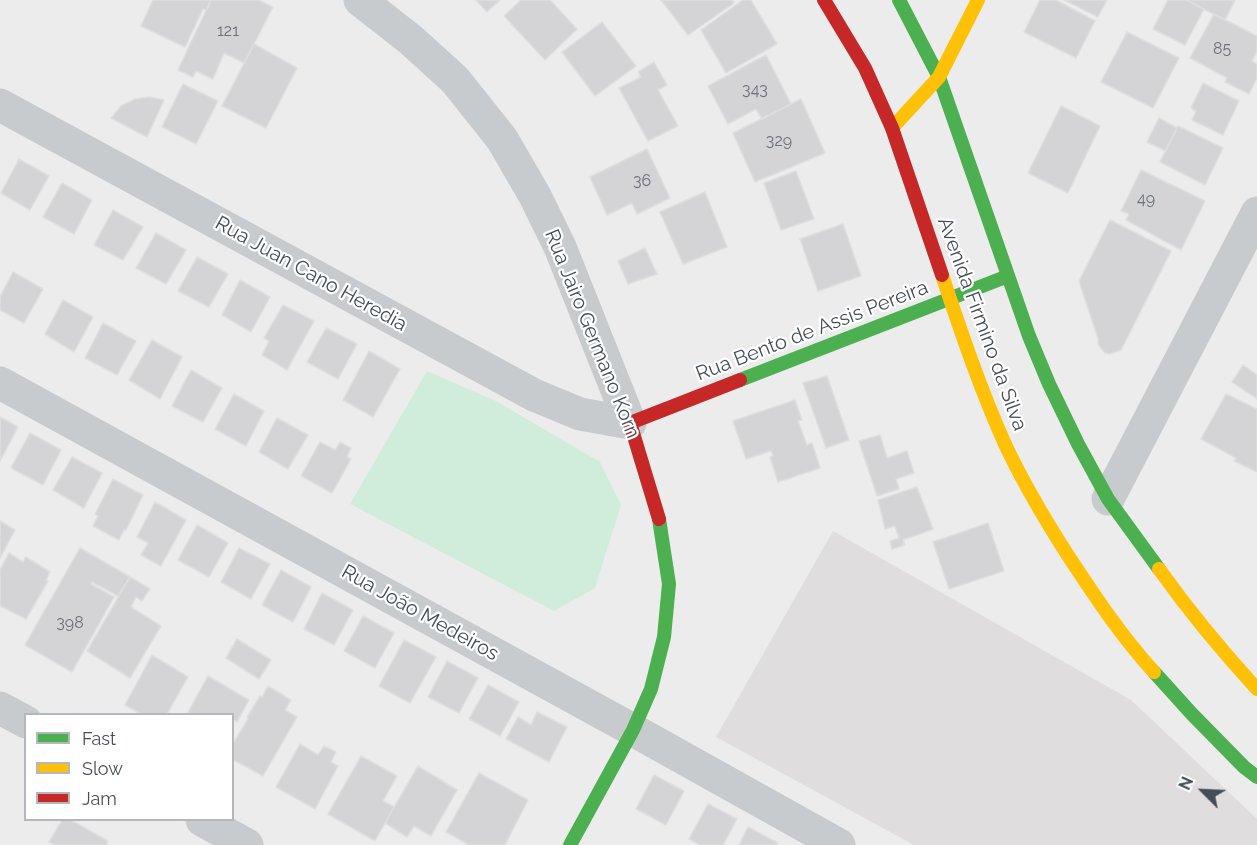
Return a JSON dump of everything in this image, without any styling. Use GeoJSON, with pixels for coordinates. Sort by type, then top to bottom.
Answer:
{"type":"FeatureCollection","features":[{"type":"Feature","properties":{"kind":"street","name":"Rua Jairo Germano Korn"},"geometry":{"type":"LineString","coordinates":[[360,0],[411,40],[455,80],[502,138],[535,196],[560,247],[630,423],[661,525],[669,584],[664,636],[651,689],[633,730],[570,845]]}},
{"type":"Feature","properties":{"kind":"street","name":"Avenida Firmino da Silva"},"geometry":{"type":"LineString","coordinates":[[824,0],[865,68],[892,128],[975,372],[1005,444],[1043,516],[1091,590],[1138,654],[1191,713],[1244,767],[1257,777]]}},
{"type":"Feature","properties":{"kind":"street","name":"Avenida Firmino da Silva"},"geometry":{"type":"LineString","coordinates":[[899,0],[939,77],[1029,336],[1078,444],[1108,500],[1183,602],[1224,653],[1257,689]]}},
{"type":"Feature","properties":{"kind":"street"},"geometry":{"type":"LineString","coordinates":[[892,128],[939,77],[978,0]]}},
{"type":"Feature","properties":{"kind":"street","name":"Rua Juan Cano Heredia"},"geometry":{"type":"LineString","coordinates":[[0,105],[534,395],[580,414],[630,423]]}},
{"type":"Feature","properties":{"kind":"street"},"geometry":{"type":"LineString","coordinates":[[1108,500],[1257,213]]}},
{"type":"Feature","properties":{"kind":"street","name":"Rua Bento de Assis Pereira"},"geometry":{"type":"LineString","coordinates":[[630,423],[1008,276]]}},
{"type":"Feature","properties":{"kind":"street","name":"Rua João Medeiros"},"geometry":{"type":"LineString","coordinates":[[0,383],[839,845]]}},
{"type":"Feature","properties":{"kind":"street"},"geometry":{"type":"LineString","coordinates":[[0,708],[24,721]]}},
{"type":"Feature","properties":{"kind":"street"},"geometry":{"type":"LineString","coordinates":[[206,821],[248,845]]}},
{"type":"Feature","properties":{"kind":"shaded area"},"geometry":{"type":"Polygon","coordinates":[[[833,531],[1131,700],[1257,819],[1257,845],[914,845],[716,737],[833,531]]]}},
{"type":"Feature","properties":{"kind":"green space"},"geometry":{"type":"Polygon","coordinates":[[[427,371],[496,401],[600,462],[621,505],[595,588],[554,611],[350,504],[427,371]]]}},
{"type":"Feature","properties":{"kind":"building"},"geometry":{"type":"Polygon","coordinates":[[[153,0],[211,0],[207,10],[203,9],[185,47],[141,26],[153,0]]]}},
{"type":"Feature","properties":{"kind":"building"},"geometry":{"type":"Polygon","coordinates":[[[211,0],[258,0],[273,7],[244,63],[224,53],[213,79],[196,71],[193,77],[178,70],[211,0]]]}},
{"type":"Feature","properties":{"kind":"building"},"geometry":{"type":"Polygon","coordinates":[[[476,0],[500,0],[487,12],[476,0]]]}},
{"type":"Feature","properties":{"kind":"building"},"geometry":{"type":"Polygon","coordinates":[[[521,0],[550,0],[577,29],[545,60],[504,16],[521,0]]]}},
{"type":"Feature","properties":{"kind":"building"},"geometry":{"type":"Polygon","coordinates":[[[661,0],[732,0],[734,3],[688,35],[661,0]]]}},
{"type":"Feature","properties":{"kind":"building"},"geometry":{"type":"Polygon","coordinates":[[[743,0],[751,0],[777,44],[726,73],[701,30],[743,0]]]}},
{"type":"Feature","properties":{"kind":"building"},"geometry":{"type":"Polygon","coordinates":[[[1040,0],[1056,0],[1095,21],[1076,58],[1024,32],[1040,0]]]}},
{"type":"Feature","properties":{"kind":"building"},"geometry":{"type":"Polygon","coordinates":[[[1064,0],[1107,0],[1098,17],[1064,0]]]}},
{"type":"Feature","properties":{"kind":"building"},"geometry":{"type":"Polygon","coordinates":[[[1168,0],[1186,0],[1204,9],[1185,45],[1153,29],[1168,0]]]}},
{"type":"Feature","properties":{"kind":"building"},"geometry":{"type":"Polygon","coordinates":[[[1186,0],[1235,0],[1225,20],[1186,0]]]}},
{"type":"Feature","properties":{"kind":"building"},"geometry":{"type":"Polygon","coordinates":[[[1214,14],[1257,36],[1257,51],[1252,61],[1257,64],[1257,78],[1249,94],[1225,82],[1227,78],[1190,58],[1214,14]]]}},
{"type":"Feature","properties":{"kind":"building"},"geometry":{"type":"Polygon","coordinates":[[[602,22],[636,66],[595,96],[562,52],[602,22]]]}},
{"type":"Feature","properties":{"kind":"building"},"geometry":{"type":"Polygon","coordinates":[[[1127,32],[1179,58],[1153,108],[1101,82],[1127,32]]]}},
{"type":"Feature","properties":{"kind":"building"},"geometry":{"type":"Polygon","coordinates":[[[254,44],[297,68],[266,128],[222,106],[254,44]]]}},
{"type":"Feature","properties":{"kind":"building"},"geometry":{"type":"Polygon","coordinates":[[[766,55],[791,104],[762,119],[756,109],[728,124],[708,86],[766,55]]]}},
{"type":"Feature","properties":{"kind":"building"},"geometry":{"type":"Polygon","coordinates":[[[654,62],[667,85],[658,90],[678,126],[648,141],[619,88],[641,77],[638,72],[654,62]]]}},
{"type":"Feature","properties":{"kind":"building"},"geometry":{"type":"Polygon","coordinates":[[[1203,83],[1239,101],[1223,135],[1192,120],[1196,111],[1191,108],[1203,83]]]}},
{"type":"Feature","properties":{"kind":"building"},"geometry":{"type":"Polygon","coordinates":[[[183,84],[218,101],[196,144],[162,127],[183,84]]]}},
{"type":"Feature","properties":{"kind":"building"},"geometry":{"type":"Polygon","coordinates":[[[150,97],[164,100],[147,137],[111,118],[121,106],[135,99],[150,97]]]}},
{"type":"Feature","properties":{"kind":"building"},"geometry":{"type":"Polygon","coordinates":[[[801,99],[825,153],[755,182],[733,133],[801,99]]]}},
{"type":"Feature","properties":{"kind":"building"},"geometry":{"type":"Polygon","coordinates":[[[1061,106],[1100,126],[1068,193],[1028,173],[1061,106]]]}},
{"type":"Feature","properties":{"kind":"building"},"geometry":{"type":"Polygon","coordinates":[[[1159,118],[1177,128],[1166,151],[1147,142],[1159,118]]]}},
{"type":"Feature","properties":{"kind":"building"},"geometry":{"type":"Polygon","coordinates":[[[1178,126],[1223,148],[1205,185],[1160,162],[1178,126]]]}},
{"type":"Feature","properties":{"kind":"building"},"geometry":{"type":"Polygon","coordinates":[[[647,149],[670,198],[637,214],[632,203],[607,215],[590,177],[647,149]]]}},
{"type":"Feature","properties":{"kind":"building"},"geometry":{"type":"Polygon","coordinates":[[[19,159],[49,176],[30,210],[1,193],[19,159]]]}},
{"type":"Feature","properties":{"kind":"building"},"geometry":{"type":"Polygon","coordinates":[[[1141,170],[1205,201],[1181,250],[1126,220],[1129,214],[1121,211],[1141,170]]]}},
{"type":"Feature","properties":{"kind":"building"},"geometry":{"type":"Polygon","coordinates":[[[796,171],[814,219],[781,230],[764,183],[796,171]]]}},
{"type":"Feature","properties":{"kind":"building"},"geometry":{"type":"Polygon","coordinates":[[[62,183],[92,200],[74,234],[43,217],[62,183]]]}},
{"type":"Feature","properties":{"kind":"building"},"geometry":{"type":"Polygon","coordinates":[[[705,192],[727,247],[683,264],[660,212],[705,192]]]}},
{"type":"Feature","properties":{"kind":"building"},"geometry":{"type":"Polygon","coordinates":[[[113,210],[143,227],[123,260],[94,245],[113,210]]]}},
{"type":"Feature","properties":{"kind":"building"},"geometry":{"type":"Polygon","coordinates":[[[1110,220],[1171,251],[1121,350],[1109,354],[1104,352],[1098,344],[1079,281],[1110,220]]]}},
{"type":"Feature","properties":{"kind":"building"},"geometry":{"type":"Polygon","coordinates":[[[843,224],[861,276],[818,291],[800,239],[843,224]]]}},
{"type":"Feature","properties":{"kind":"building"},"geometry":{"type":"Polygon","coordinates":[[[156,233],[186,250],[166,284],[136,268],[156,233]]]}},
{"type":"Feature","properties":{"kind":"building"},"geometry":{"type":"Polygon","coordinates":[[[645,248],[657,274],[628,284],[618,261],[645,248]]]}},
{"type":"Feature","properties":{"kind":"building"},"geometry":{"type":"Polygon","coordinates":[[[197,257],[228,274],[209,307],[178,291],[197,257]]]}},
{"type":"Feature","properties":{"kind":"building"},"geometry":{"type":"Polygon","coordinates":[[[13,272],[43,289],[24,323],[0,310],[0,297],[13,272]]]}},
{"type":"Feature","properties":{"kind":"building"},"geometry":{"type":"Polygon","coordinates":[[[240,280],[270,297],[251,332],[222,315],[240,280]]]}},
{"type":"Feature","properties":{"kind":"building"},"geometry":{"type":"Polygon","coordinates":[[[63,300],[93,317],[74,352],[45,334],[63,300]]]}},
{"type":"Feature","properties":{"kind":"building"},"geometry":{"type":"Polygon","coordinates":[[[283,305],[314,321],[287,370],[262,355],[269,341],[264,338],[283,305]]]}},
{"type":"Feature","properties":{"kind":"building"},"geometry":{"type":"Polygon","coordinates":[[[103,323],[136,341],[117,375],[85,358],[103,323]]]}},
{"type":"Feature","properties":{"kind":"building"},"geometry":{"type":"Polygon","coordinates":[[[326,328],[357,344],[338,379],[307,362],[326,328]]]}},
{"type":"Feature","properties":{"kind":"building"},"geometry":{"type":"Polygon","coordinates":[[[152,340],[182,357],[160,399],[129,380],[152,340]]]}},
{"type":"Feature","properties":{"kind":"building"},"geometry":{"type":"Polygon","coordinates":[[[369,351],[400,369],[373,417],[343,400],[369,351]]]}},
{"type":"Feature","properties":{"kind":"building"},"geometry":{"type":"Polygon","coordinates":[[[1243,365],[1257,375],[1257,399],[1232,382],[1243,365]]]}},
{"type":"Feature","properties":{"kind":"building"},"geometry":{"type":"Polygon","coordinates":[[[191,370],[222,388],[203,422],[172,406],[191,370]]]}},
{"type":"Feature","properties":{"kind":"building"},"geometry":{"type":"Polygon","coordinates":[[[827,376],[849,440],[826,448],[803,383],[827,376]]]}},
{"type":"Feature","properties":{"kind":"building"},"geometry":{"type":"Polygon","coordinates":[[[234,394],[264,411],[246,446],[215,429],[234,394]]]}},
{"type":"Feature","properties":{"kind":"building"},"geometry":{"type":"Polygon","coordinates":[[[1226,394],[1257,409],[1257,472],[1234,461],[1236,458],[1201,439],[1226,394]]]}},
{"type":"Feature","properties":{"kind":"building"},"geometry":{"type":"Polygon","coordinates":[[[795,400],[802,420],[798,421],[807,445],[812,443],[820,468],[778,482],[770,457],[773,456],[771,451],[746,459],[733,421],[795,400]]]}},
{"type":"Feature","properties":{"kind":"building"},"geometry":{"type":"Polygon","coordinates":[[[0,417],[18,427],[0,461],[0,417]]]}},
{"type":"Feature","properties":{"kind":"building"},"geometry":{"type":"Polygon","coordinates":[[[277,418],[308,435],[288,469],[259,452],[277,418]]]}},
{"type":"Feature","properties":{"kind":"building"},"geometry":{"type":"Polygon","coordinates":[[[30,433],[61,450],[43,485],[11,468],[30,433]]]}},
{"type":"Feature","properties":{"kind":"building"},"geometry":{"type":"Polygon","coordinates":[[[880,435],[887,458],[907,451],[914,473],[896,479],[899,489],[877,496],[859,441],[880,435]]]}},
{"type":"Feature","properties":{"kind":"building"},"geometry":{"type":"Polygon","coordinates":[[[320,442],[335,450],[340,442],[351,448],[347,457],[351,459],[332,493],[301,476],[320,442]]]}},
{"type":"Feature","properties":{"kind":"building"},"geometry":{"type":"Polygon","coordinates":[[[72,457],[102,473],[84,508],[53,490],[72,457]]]}},
{"type":"Feature","properties":{"kind":"building"},"geometry":{"type":"Polygon","coordinates":[[[113,479],[143,495],[119,540],[93,526],[98,516],[95,514],[113,479]]]}},
{"type":"Feature","properties":{"kind":"building"},"geometry":{"type":"Polygon","coordinates":[[[917,487],[933,529],[903,540],[905,545],[892,549],[890,541],[899,538],[895,526],[885,529],[878,500],[917,487]]]}},
{"type":"Feature","properties":{"kind":"building"},"geometry":{"type":"Polygon","coordinates":[[[155,502],[186,520],[161,566],[141,555],[148,543],[137,537],[155,502]]]}},
{"type":"Feature","properties":{"kind":"building"},"geometry":{"type":"Polygon","coordinates":[[[0,521],[15,530],[0,558],[0,521]]]}},
{"type":"Feature","properties":{"kind":"building"},"geometry":{"type":"Polygon","coordinates":[[[988,523],[1004,571],[949,589],[933,542],[988,523]]]}},
{"type":"Feature","properties":{"kind":"building"},"geometry":{"type":"Polygon","coordinates":[[[197,525],[228,543],[209,577],[178,560],[197,525]]]}},
{"type":"Feature","properties":{"kind":"building"},"geometry":{"type":"Polygon","coordinates":[[[80,548],[130,577],[118,596],[92,582],[91,584],[114,597],[72,672],[25,645],[80,548]]]}},
{"type":"Feature","properties":{"kind":"building"},"geometry":{"type":"Polygon","coordinates":[[[239,548],[270,564],[251,599],[221,582],[239,548]]]}},
{"type":"Feature","properties":{"kind":"building"},"geometry":{"type":"Polygon","coordinates":[[[9,553],[23,562],[26,557],[50,572],[46,580],[48,581],[26,619],[0,606],[0,570],[9,553]]]}},
{"type":"Feature","properties":{"kind":"building"},"geometry":{"type":"Polygon","coordinates":[[[281,570],[311,587],[293,622],[262,605],[281,570]]]}},
{"type":"Feature","properties":{"kind":"building"},"geometry":{"type":"Polygon","coordinates":[[[130,577],[150,589],[142,601],[136,597],[131,607],[161,626],[130,678],[87,651],[130,577]]]}},
{"type":"Feature","properties":{"kind":"building"},"geometry":{"type":"Polygon","coordinates":[[[322,593],[353,610],[334,645],[304,629],[322,593]]]}},
{"type":"Feature","properties":{"kind":"building"},"geometry":{"type":"Polygon","coordinates":[[[363,616],[394,633],[375,668],[344,651],[363,616]]]}},
{"type":"Feature","properties":{"kind":"building"},"geometry":{"type":"Polygon","coordinates":[[[237,639],[271,660],[259,679],[226,658],[237,639]]]}},
{"type":"Feature","properties":{"kind":"building"},"geometry":{"type":"Polygon","coordinates":[[[404,640],[436,657],[410,703],[379,686],[404,640]]]}},
{"type":"Feature","properties":{"kind":"building"},"geometry":{"type":"Polygon","coordinates":[[[152,655],[188,677],[168,713],[139,713],[125,705],[152,655]]]}},
{"type":"Feature","properties":{"kind":"building"},"geometry":{"type":"Polygon","coordinates":[[[447,661],[478,678],[459,713],[428,697],[447,661]]]}},
{"type":"Feature","properties":{"kind":"building"},"geometry":{"type":"Polygon","coordinates":[[[208,676],[249,700],[237,722],[234,720],[234,713],[188,713],[208,676]]]}},
{"type":"Feature","properties":{"kind":"building"},"geometry":{"type":"Polygon","coordinates":[[[488,685],[519,702],[500,736],[469,719],[488,685]]]}},
{"type":"Feature","properties":{"kind":"building"},"geometry":{"type":"Polygon","coordinates":[[[268,686],[291,700],[285,710],[297,717],[263,776],[234,760],[234,742],[260,696],[262,697],[268,686]]]}},
{"type":"Feature","properties":{"kind":"building"},"geometry":{"type":"Polygon","coordinates":[[[537,712],[567,727],[549,762],[506,739],[518,717],[531,725],[537,712]]]}},
{"type":"Feature","properties":{"kind":"building"},"geometry":{"type":"Polygon","coordinates":[[[300,744],[318,755],[324,746],[336,752],[331,762],[338,766],[315,809],[276,787],[300,744]]]}},
{"type":"Feature","properties":{"kind":"building"},"geometry":{"type":"Polygon","coordinates":[[[361,756],[397,776],[383,801],[394,807],[375,841],[328,814],[361,756]]]}},
{"type":"Feature","properties":{"kind":"building"},"geometry":{"type":"Polygon","coordinates":[[[418,766],[457,790],[431,836],[414,826],[407,837],[385,823],[418,766]]]}},
{"type":"Feature","properties":{"kind":"building"},"geometry":{"type":"Polygon","coordinates":[[[479,773],[528,800],[505,845],[469,845],[446,832],[479,773]]]}},
{"type":"Feature","properties":{"kind":"building"},"geometry":{"type":"Polygon","coordinates":[[[654,775],[684,791],[666,825],[636,809],[654,775]]]}},
{"type":"Feature","properties":{"kind":"building"},"geometry":{"type":"Polygon","coordinates":[[[708,804],[737,819],[723,845],[700,845],[689,839],[708,804]]]}},
{"type":"Feature","properties":{"kind":"building"},"geometry":{"type":"Polygon","coordinates":[[[61,821],[73,821],[108,841],[106,845],[55,845],[49,842],[61,821]]]}},
{"type":"Feature","properties":{"kind":"building"},"geometry":{"type":"Polygon","coordinates":[[[748,827],[778,843],[776,845],[739,845],[748,827]]]}},
{"type":"Feature","properties":{"kind":"traffic: fast"},"geometry":{"type":"LineString","coordinates":[[899,0],[939,77],[1029,336],[1049,384],[1108,499],[1159,569]]}},
{"type":"Feature","properties":{"kind":"traffic: fast"},"geometry":{"type":"LineString","coordinates":[[740,380],[1008,276]]}},
{"type":"Feature","properties":{"kind":"traffic: fast"},"geometry":{"type":"LineString","coordinates":[[570,845],[633,730],[651,689],[664,637],[669,584],[659,519]]}},
{"type":"Feature","properties":{"kind":"traffic: fast"},"geometry":{"type":"LineString","coordinates":[[1154,672],[1191,713],[1244,767],[1257,777]]}},
{"type":"Feature","properties":{"kind":"traffic: slow"},"geometry":{"type":"LineString","coordinates":[[892,128],[939,77],[978,0]]}},
{"type":"Feature","properties":{"kind":"traffic: slow"},"geometry":{"type":"LineString","coordinates":[[942,275],[987,401],[1004,442],[1026,485],[1058,540],[1098,600],[1154,672]]}},
{"type":"Feature","properties":{"kind":"traffic: slow"},"geometry":{"type":"LineString","coordinates":[[1159,569],[1206,630],[1257,689]]}},
{"type":"Feature","properties":{"kind":"traffic: jam"},"geometry":{"type":"LineString","coordinates":[[824,0],[865,68],[892,128],[942,275]]}},
{"type":"Feature","properties":{"kind":"traffic: jam"},"geometry":{"type":"LineString","coordinates":[[659,519],[630,423],[740,380]]}}]}
